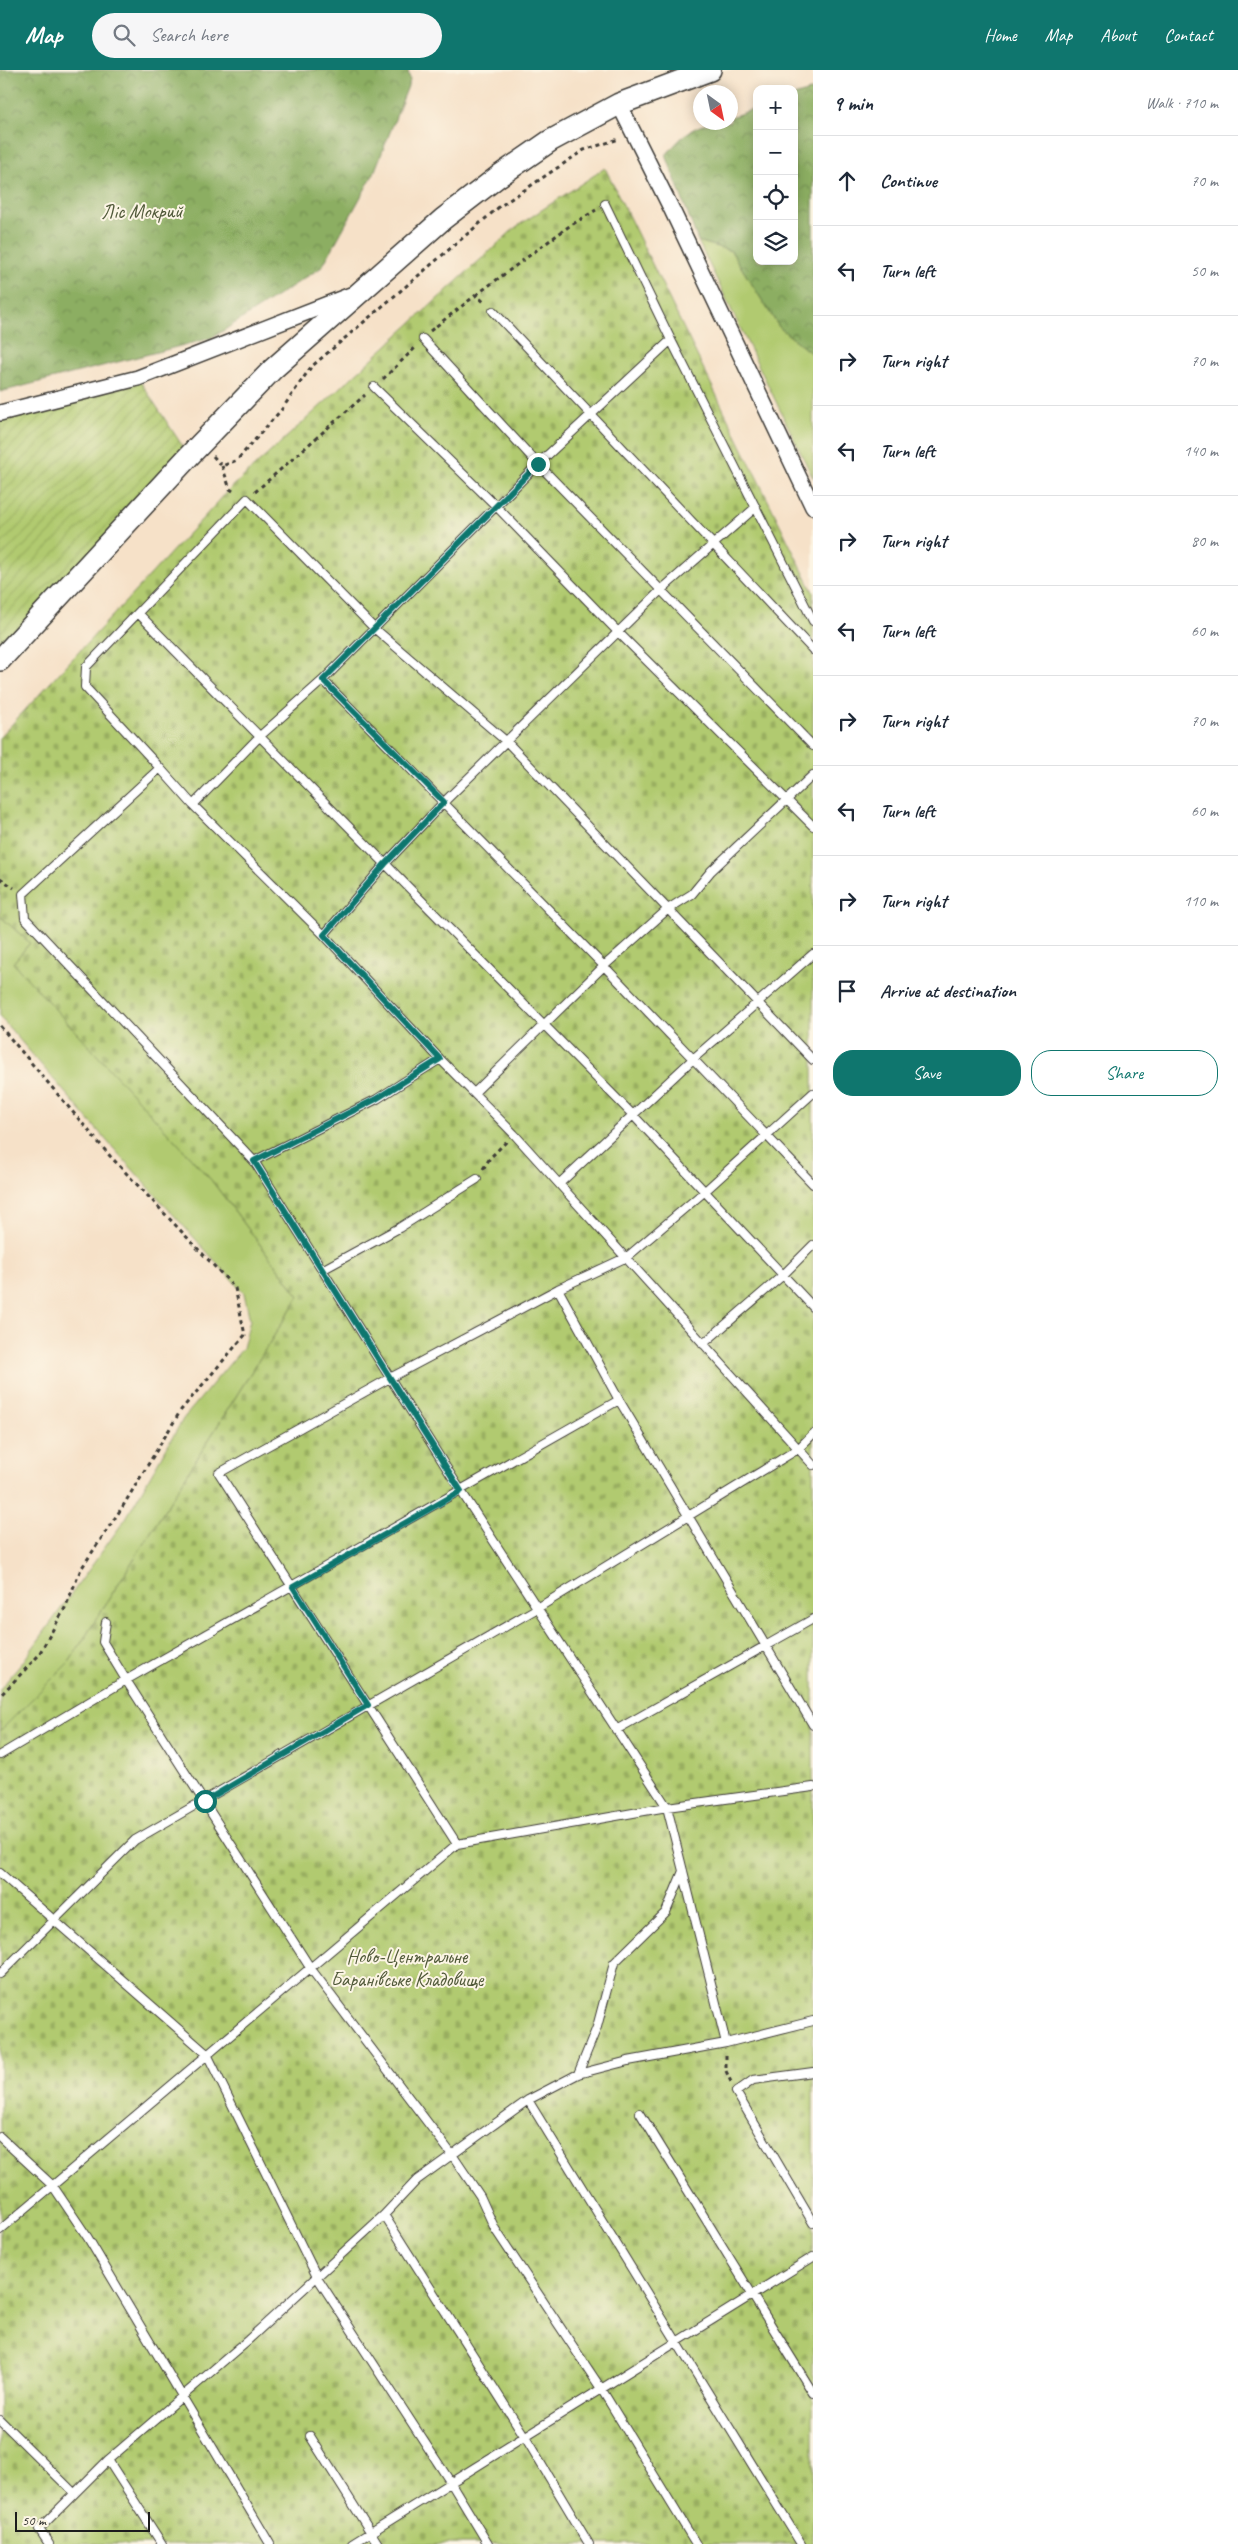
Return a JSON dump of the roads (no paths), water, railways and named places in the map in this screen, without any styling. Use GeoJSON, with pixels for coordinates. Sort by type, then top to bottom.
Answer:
{"type":"FeatureCollection","features":[{"type":"Feature","properties":{"kind":"main road"},"geometry":{"type":"LineString","coordinates":[[0,660],[273,369],[443,219],[499,176],[550,141],[619,104],[710,70]]}},
{"type":"Feature","properties":{"kind":"street"},"geometry":{"type":"LineString","coordinates":[[619,104],[813,507]]}},
{"type":"Feature","properties":{"kind":"street"},"geometry":{"type":"LineString","coordinates":[[0,413],[138,378],[363,290]]}},
{"type":"Feature","properties":{"kind":"lane"},"geometry":{"type":"LineString","coordinates":[[605,204],[671,340],[813,621]]}},
{"type":"Feature","properties":{"kind":"lane"},"geometry":{"type":"LineString","coordinates":[[493,311],[589,415],[713,542],[813,650]]}},
{"type":"Feature","properties":{"kind":"lane"},"geometry":{"type":"LineString","coordinates":[[423,338],[538,464],[813,746]]}},
{"type":"Feature","properties":{"kind":"lane"},"geometry":{"type":"LineString","coordinates":[[193,805],[259,737],[323,680],[538,464],[671,340]]}},
{"type":"Feature","properties":{"kind":"lane"},"geometry":{"type":"LineString","coordinates":[[374,387],[496,506],[813,826]]}},
{"type":"Feature","properties":{"kind":"lane"},"geometry":{"type":"LineString","coordinates":[[813,1060],[507,742],[374,628],[247,499],[86,667],[85,687],[193,805],[324,935],[440,1059],[475,1092],[627,1257],[813,1465]]}},
{"type":"Feature","properties":{"kind":"lane"},"geometry":{"type":"LineString","coordinates":[[324,935],[385,864],[444,802],[661,590],[713,542],[756,507]]}},
{"type":"Feature","properties":{"kind":"lane"},"geometry":{"type":"LineString","coordinates":[[138,613],[632,1114],[813,1307]]}},
{"type":"Feature","properties":{"kind":"lane"},"geometry":{"type":"LineString","coordinates":[[323,680],[604,966],[813,1184]]}},
{"type":"Feature","properties":{"kind":"lane"},"geometry":{"type":"LineString","coordinates":[[160,768],[22,894],[25,918],[254,1161],[536,1609],[667,1806],[726,2043]]}},
{"type":"Feature","properties":{"kind":"lane"},"geometry":{"type":"LineString","coordinates":[[475,1092],[545,1026],[604,966],[668,909],[692,894],[711,871],[813,775]]}},
{"type":"Feature","properties":{"kind":"lane"},"geometry":{"type":"LineString","coordinates":[[560,1184],[632,1114],[813,954]]}},
{"type":"Feature","properties":{"kind":"lane"},"geometry":{"type":"LineString","coordinates":[[254,1161],[376,1099],[440,1059]]}},
{"type":"Feature","properties":{"kind":"lane"},"geometry":{"type":"LineString","coordinates":[[457,1844],[219,1473],[390,1378],[558,1289],[627,1257],[704,1192],[813,1093]]}},
{"type":"Feature","properties":{"kind":"lane"},"geometry":{"type":"LineString","coordinates":[[322,1270],[399,1228],[477,1179]]}},
{"type":"Feature","properties":{"kind":"lane"},"geometry":{"type":"LineString","coordinates":[[703,1344],[782,1276],[813,1245]]}},
{"type":"Feature","properties":{"kind":"lane"},"geometry":{"type":"LineString","coordinates":[[558,1289],[619,1400],[813,1725]]}},
{"type":"Feature","properties":{"kind":"lane"},"geometry":{"type":"LineString","coordinates":[[0,1755],[126,1680],[293,1587],[619,1400]]}},
{"type":"Feature","properties":{"kind":"lane"},"geometry":{"type":"LineString","coordinates":[[0,1974],[53,1919],[135,1840],[536,1609],[798,1449],[813,1434]]}},
{"type":"Feature","properties":{"kind":"lane"},"geometry":{"type":"LineString","coordinates":[[616,1730],[813,1619]]}},
{"type":"Feature","properties":{"kind":"lane"},"geometry":{"type":"LineString","coordinates":[[106,1622],[103,1642],[126,1680],[311,1969],[453,2156],[480,2196],[495,2228],[602,2390],[696,2544]]}},
{"type":"Feature","properties":{"kind":"lane"},"geometry":{"type":"LineString","coordinates":[[0,2230],[457,1844],[667,1806],[813,1787]]}},
{"type":"Feature","properties":{"kind":"lane"},"geometry":{"type":"LineString","coordinates":[[578,2074],[597,2027],[614,1963],[666,1912],[683,1871]]}},
{"type":"Feature","properties":{"kind":"lane"},"geometry":{"type":"LineString","coordinates":[[0,1873],[207,2054],[317,2277],[451,2483],[488,2544]]}},
{"type":"Feature","properties":{"kind":"lane"},"geometry":{"type":"LineString","coordinates":[[49,2544],[39,2529],[73,2492],[317,2277],[384,2215],[416,2180],[453,2156],[528,2100],[578,2074],[628,2060],[726,2043],[813,2021]]}},
{"type":"Feature","properties":{"kind":"lane"},"geometry":{"type":"LineString","coordinates":[[813,2072],[753,2080],[736,2092],[813,2223]]}},
{"type":"Feature","properties":{"kind":"lane"},"geometry":{"type":"LineString","coordinates":[[528,2100],[801,2544]]}},
{"type":"Feature","properties":{"kind":"lane"},"geometry":{"type":"LineString","coordinates":[[640,2113],[813,2393]]}},
{"type":"Feature","properties":{"kind":"lane"},"geometry":{"type":"LineString","coordinates":[[0,2137],[53,2186],[88,2238],[270,2544]]}},
{"type":"Feature","properties":{"kind":"lane"},"geometry":{"type":"LineString","coordinates":[[384,2215],[525,2437],[589,2544]]}},
{"type":"Feature","properties":{"kind":"lane"},"geometry":{"type":"LineString","coordinates":[[352,2544],[813,2257]]}},
{"type":"Feature","properties":{"kind":"lane"},"geometry":{"type":"LineString","coordinates":[[0,2420],[73,2492]]}},
{"type":"Feature","properties":{"kind":"lane"},"geometry":{"type":"LineString","coordinates":[[310,2436],[378,2544]]}},
{"type":"Feature","properties":{"kind":"lane"},"geometry":{"type":"LineString","coordinates":[[108,2460],[162,2544]]}},
{"type":"Feature","properties":{"kind":"park label","name":"Ліс Мокрий"},"geometry":{"type":"Point","coordinates":[142,211]}},
{"type":"Feature","properties":{"kind":"park label","name":"Ново-Центральне Баранівське Кладовище"},"geometry":{"type":"Point","coordinates":[407,1968]}}]}
